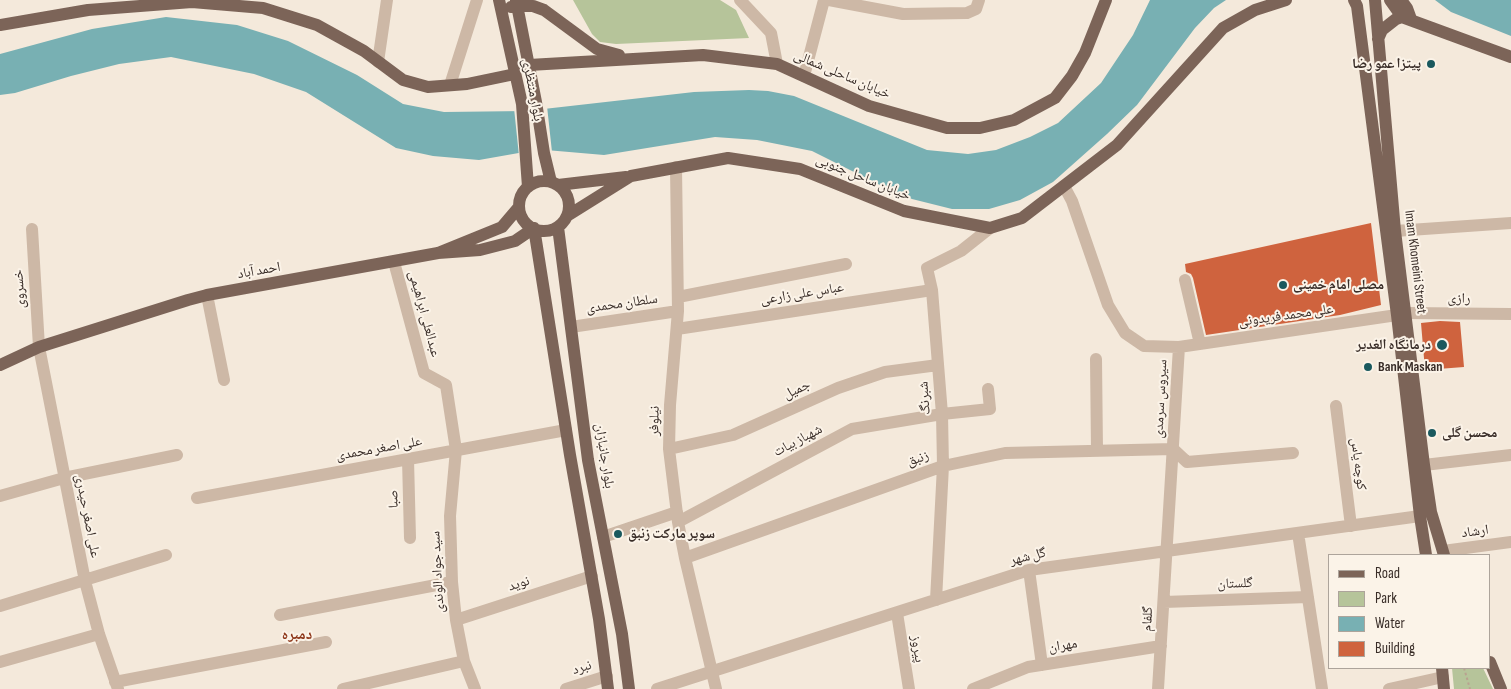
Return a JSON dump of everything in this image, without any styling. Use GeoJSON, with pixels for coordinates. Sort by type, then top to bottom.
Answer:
{"type":"FeatureCollection","features":[{"type":"Feature","properties":{"kind":"main road","name":"خیابان ساحلی شمالی"},"geometry":{"type":"LineString","coordinates":[[529,64],[703,55],[777,64],[869,106],[947,128],[980,128],[1014,120],[1055,98],[1072,76],[1085,53],[1106,0]]}},
{"type":"Feature","properties":{"kind":"main road","name":"خیابان ساحل جنوبی"},"geometry":{"type":"LineString","coordinates":[[567,216],[631,176],[728,158],[800,169],[904,211],[990,228],[1022,218],[1117,145],[1223,28],[1256,10],[1286,0]]}},
{"type":"Feature","properties":{"kind":"main road","name":"Imam Khomeini Street"},"geometry":{"type":"LineString","coordinates":[[1354,0],[1431,512],[1444,553]]}},
{"type":"Feature","properties":{"kind":"main road","name":"Imam Khomeini Street"},"geometry":{"type":"LineString","coordinates":[[1375,0],[1420,516],[1426,554]]}},
{"type":"Feature","properties":{"kind":"main road"},"geometry":{"type":"LineString","coordinates":[[1390,0],[1406,18]]}},
{"type":"Feature","properties":{"kind":"main road"},"geometry":{"type":"LineString","coordinates":[[1402,0],[1408,8],[1406,18]]}},
{"type":"Feature","properties":{"kind":"main road"},"geometry":{"type":"LineString","coordinates":[[0,25],[88,10],[162,2],[192,2],[263,8],[318,25],[364,51],[403,80],[428,87],[467,84],[515,74]]}},
{"type":"Feature","properties":{"kind":"main road"},"geometry":{"type":"LineString","coordinates":[[500,5],[517,3],[544,10],[597,49],[628,58]]}},
{"type":"Feature","properties":{"kind":"main road","name":"بلوار منتظری"},"geometry":{"type":"LineString","coordinates":[[517,3],[544,153],[554,184]]}},
{"type":"Feature","properties":{"kind":"main road","name":"بلوار منتظری"},"geometry":{"type":"LineString","coordinates":[[500,5],[522,104],[528,187]]}},
{"type":"Feature","properties":{"kind":"main road"},"geometry":{"type":"LineString","coordinates":[[1378,39],[1382,30],[1396,19],[1406,18],[1511,57]]}},
{"type":"Feature","properties":{"kind":"main road"},"geometry":{"type":"LineString","coordinates":[[554,184],[567,196],[569,202],[567,216],[558,226],[550,230],[534,228],[524,220],[519,207],[523,192],[528,187],[539,182],[554,184],[631,176]]}},
{"type":"Feature","properties":{"kind":"main road","name":"احمد آباد"},"geometry":{"type":"LineString","coordinates":[[0,365],[39,347],[207,295],[438,253],[502,227],[519,207]]}},
{"type":"Feature","properties":{"kind":"main road","name":"بلوار جانبازان"},"geometry":{"type":"LineString","coordinates":[[558,226],[588,460],[622,634],[629,689]]}},
{"type":"Feature","properties":{"kind":"main road"},"geometry":{"type":"LineString","coordinates":[[438,253],[480,250],[515,241],[534,228]]}},
{"type":"Feature","properties":{"kind":"main road"},"geometry":{"type":"LineString","coordinates":[[534,228],[608,682]]}},
{"type":"Feature","properties":{"kind":"main road"},"geometry":{"type":"LineString","coordinates":[[1491,664],[1501,689]]}},
{"type":"Feature","properties":{"kind":"street"},"geometry":{"type":"LineString","coordinates":[[378,62],[387,0]]}},
{"type":"Feature","properties":{"kind":"street"},"geometry":{"type":"LineString","coordinates":[[450,85],[477,0]]}},
{"type":"Feature","properties":{"kind":"street"},"geometry":{"type":"LineString","coordinates":[[740,0],[771,33],[777,64]]}},
{"type":"Feature","properties":{"kind":"street"},"geometry":{"type":"LineString","coordinates":[[804,76],[824,0]]}},
{"type":"Feature","properties":{"kind":"street"},"geometry":{"type":"LineString","coordinates":[[828,0],[903,14],[967,13],[976,9],[979,0]]}},
{"type":"Feature","properties":{"kind":"street","name":"نیلوفر"},"geometry":{"type":"LineString","coordinates":[[676,167],[678,311],[670,405],[669,449],[685,558],[716,689]]}},
{"type":"Feature","properties":{"kind":"street","name":"سیروس سرمدی"},"geometry":{"type":"LineString","coordinates":[[1064,186],[1072,201],[1108,305],[1126,333],[1144,346],[1179,347],[1167,551]]}},
{"type":"Feature","properties":{"kind":"street"},"geometry":{"type":"LineString","coordinates":[[1395,231],[1511,223]]}},
{"type":"Feature","properties":{"kind":"street","name":"شبرنگ"},"geometry":{"type":"LineString","coordinates":[[936,600],[943,466],[942,414],[932,290],[928,268],[961,251],[990,228]]}},
{"type":"Feature","properties":{"kind":"street","name":"خسروی"},"geometry":{"type":"LineString","coordinates":[[32,229],[39,347]]}},
{"type":"Feature","properties":{"kind":"street","name":"عبدالعلی ابراهیمی"},"geometry":{"type":"LineString","coordinates":[[394,262],[424,373],[446,385],[456,450]]}},
{"type":"Feature","properties":{"kind":"street"},"geometry":{"type":"LineString","coordinates":[[678,297],[846,264]]}},
{"type":"Feature","properties":{"kind":"street"},"geometry":{"type":"LineString","coordinates":[[1185,280],[1200,344]]}},
{"type":"Feature","properties":{"kind":"street","name":"عباس علی زارعی"},"geometry":{"type":"LineString","coordinates":[[677,329],[932,290]]}},
{"type":"Feature","properties":{"kind":"street"},"geometry":{"type":"LineString","coordinates":[[207,295],[224,380]]}},
{"type":"Feature","properties":{"kind":"street","name":"سلطان محمدی"},"geometry":{"type":"LineString","coordinates":[[571,326],[678,311]]}},
{"type":"Feature","properties":{"kind":"street","name":"رازی"},"geometry":{"type":"LineString","coordinates":[[1402,314],[1511,314]]}},
{"type":"Feature","properties":{"kind":"street","name":"علی محمد فریدونی"},"geometry":{"type":"LineString","coordinates":[[1179,347],[1402,314]]}},
{"type":"Feature","properties":{"kind":"street","name":"علی اصغر حیدری"},"geometry":{"type":"LineString","coordinates":[[39,347],[85,581],[99,634],[117,685]]}},
{"type":"Feature","properties":{"kind":"street"},"geometry":{"type":"LineString","coordinates":[[1096,358],[1097,451]]}},
{"type":"Feature","properties":{"kind":"street","name":"جمیل"},"geometry":{"type":"LineString","coordinates":[[669,449],[733,435],[838,388],[885,372],[938,365]]}},
{"type":"Feature","properties":{"kind":"street","name":"شهباز بیات"},"geometry":{"type":"LineString","coordinates":[[603,537],[678,517],[852,429],[942,414],[990,409],[988,389]]}},
{"type":"Feature","properties":{"kind":"street","name":"کوچه یاس"},"geometry":{"type":"LineString","coordinates":[[1336,406],[1351,526]]}},
{"type":"Feature","properties":{"kind":"street","name":"علی اصغر محمدی"},"geometry":{"type":"LineString","coordinates":[[197,498],[566,430]]}},
{"type":"Feature","properties":{"kind":"street"},"geometry":{"type":"LineString","coordinates":[[1173,449],[1187,462],[1292,453]]}},
{"type":"Feature","properties":{"kind":"street","name":"زنبق"},"geometry":{"type":"LineString","coordinates":[[685,558],[943,466],[1005,453],[1173,449]]}},
{"type":"Feature","properties":{"kind":"street","name":"سید جواد الوندی"},"geometry":{"type":"LineString","coordinates":[[456,450],[450,516],[452,582],[456,620],[464,661],[476,689]]}},
{"type":"Feature","properties":{"kind":"street"},"geometry":{"type":"LineString","coordinates":[[0,496],[64,478],[176,455]]}},
{"type":"Feature","properties":{"kind":"street"},"geometry":{"type":"LineString","coordinates":[[1424,465],[1511,456]]}},
{"type":"Feature","properties":{"kind":"street","name":"صبا"},"geometry":{"type":"LineString","coordinates":[[408,459],[410,538]]}},
{"type":"Feature","properties":{"kind":"street","name":"گل شهر"},"geometry":{"type":"LineString","coordinates":[[657,689],[1029,570],[1420,516]]}},
{"type":"Feature","properties":{"kind":"street"},"geometry":{"type":"LineString","coordinates":[[1298,533],[1322,689]]}},
{"type":"Feature","properties":{"kind":"street","name":"ارشاد"},"geometry":{"type":"LineString","coordinates":[[1444,553],[1511,542]]}},
{"type":"Feature","properties":{"kind":"street","name":"گلفام"},"geometry":{"type":"LineString","coordinates":[[1158,689],[1167,551]]}},
{"type":"Feature","properties":{"kind":"street"},"geometry":{"type":"LineString","coordinates":[[0,606],[166,555]]}},
{"type":"Feature","properties":{"kind":"street"},"geometry":{"type":"LineString","coordinates":[[1029,570],[1042,665]]}},
{"type":"Feature","properties":{"kind":"street","name":"نوید"},"geometry":{"type":"LineString","coordinates":[[456,620],[592,576]]}},
{"type":"Feature","properties":{"kind":"street"},"geometry":{"type":"LineString","coordinates":[[280,615],[452,582]]}},
{"type":"Feature","properties":{"kind":"street","name":"گلستان"},"geometry":{"type":"LineString","coordinates":[[1164,602],[1308,597]]}},
{"type":"Feature","properties":{"kind":"street","name":"پیروز"},"geometry":{"type":"LineString","coordinates":[[897,613],[909,689]]}},
{"type":"Feature","properties":{"kind":"street"},"geometry":{"type":"LineString","coordinates":[[0,662],[99,634]]}},
{"type":"Feature","properties":{"kind":"street"},"geometry":{"type":"LineString","coordinates":[[117,685],[326,642]]}},
{"type":"Feature","properties":{"kind":"street","name":"مهران"},"geometry":{"type":"LineString","coordinates":[[973,689],[1028,667],[1161,646]]}},
{"type":"Feature","properties":{"kind":"street"},"geometry":{"type":"LineString","coordinates":[[343,689],[372,686],[464,661]]}},
{"type":"Feature","properties":{"kind":"street"},"geometry":{"type":"LineString","coordinates":[[1389,689],[1443,678]]}},
{"type":"Feature","properties":{"kind":"street","name":"نبرد"},"geometry":{"type":"LineString","coordinates":[[566,689],[608,682]]}},
{"type":"Feature","properties":{"kind":"path"},"geometry":{"type":"LineString","coordinates":[[1464,669],[1470,689]]}},
{"type":"Feature","properties":{"kind":"green space"},"geometry":{"type":"Polygon","coordinates":[[[573,0],[720,0],[736,10],[749,38],[616,44],[600,42],[592,34],[573,0]]]}},
{"type":"Feature","properties":{"kind":"green space"},"geometry":{"type":"Polygon","coordinates":[[[1452,669],[1483,669],[1493,689],[1454,689],[1452,669]]]}},
{"type":"Feature","properties":{"kind":"water"},"geometry":{"type":"Polygon","coordinates":[[[1150,0],[1226,0],[1214,8],[1195,28],[1137,105],[1053,182],[1020,200],[989,209],[952,209],[912,199],[812,151],[757,140],[715,137],[604,155],[546,150],[479,160],[433,156],[396,148],[306,92],[254,74],[171,57],[119,64],[15,93],[0,95],[0,54],[92,29],[166,17],[237,25],[288,41],[357,75],[403,104],[444,112],[526,111],[694,92],[768,91],[794,96],[927,150],[968,154],[996,150],[1030,137],[1058,123],[1101,83],[1133,35],[1150,0]]]}},
{"type":"Feature","properties":{"kind":"water"},"geometry":{"type":"Polygon","coordinates":[[[1435,0],[1511,0],[1511,36],[1451,12],[1435,0]]]}},
{"type":"Feature","properties":{"kind":"pier"},"geometry":{"type":"Polygon","coordinates":[[[547,106],[552,152],[530,153],[519,156],[514,108],[547,106]]]}},
{"type":"Feature","properties":{"kind":"building","name":"مصلی امام خمینی"},"geometry":{"type":"Polygon","coordinates":[[[1371,223],[1381,305],[1340,315],[1206,335],[1193,278],[1191,274],[1186,272],[1185,264],[1371,223]]]}},
{"type":"Feature","properties":{"kind":"building","name":"درمانگاه الغدیر"},"geometry":{"type":"Polygon","coordinates":[[[1440,321],[1460,322],[1464,367],[1425,370],[1421,323],[1440,321]]]}},
{"type":"Feature","properties":{"kind":"place","name":"پیتزا عمو رضا"},"geometry":{"type":"Point","coordinates":[1431,64]}},
{"type":"Feature","properties":{"kind":"place","name":"مصلی امام خمینی"},"geometry":{"type":"Point","coordinates":[1283,285]}},
{"type":"Feature","properties":{"kind":"place","name":"درمانگاه الغدیر"},"geometry":{"type":"Point","coordinates":[1442,345]}},
{"type":"Feature","properties":{"kind":"place","name":"Bank Maskan"},"geometry":{"type":"Point","coordinates":[1368,367]}},
{"type":"Feature","properties":{"kind":"place","name":"محسن گلی"},"geometry":{"type":"Point","coordinates":[1432,433]}},
{"type":"Feature","properties":{"kind":"place","name":"سوپر مارکت زنبق"},"geometry":{"type":"Point","coordinates":[618,534]}},
{"type":"Feature","properties":{"kind":"district","name":"دمبره"},"geometry":{"type":"Point","coordinates":[297,635]}}]}
